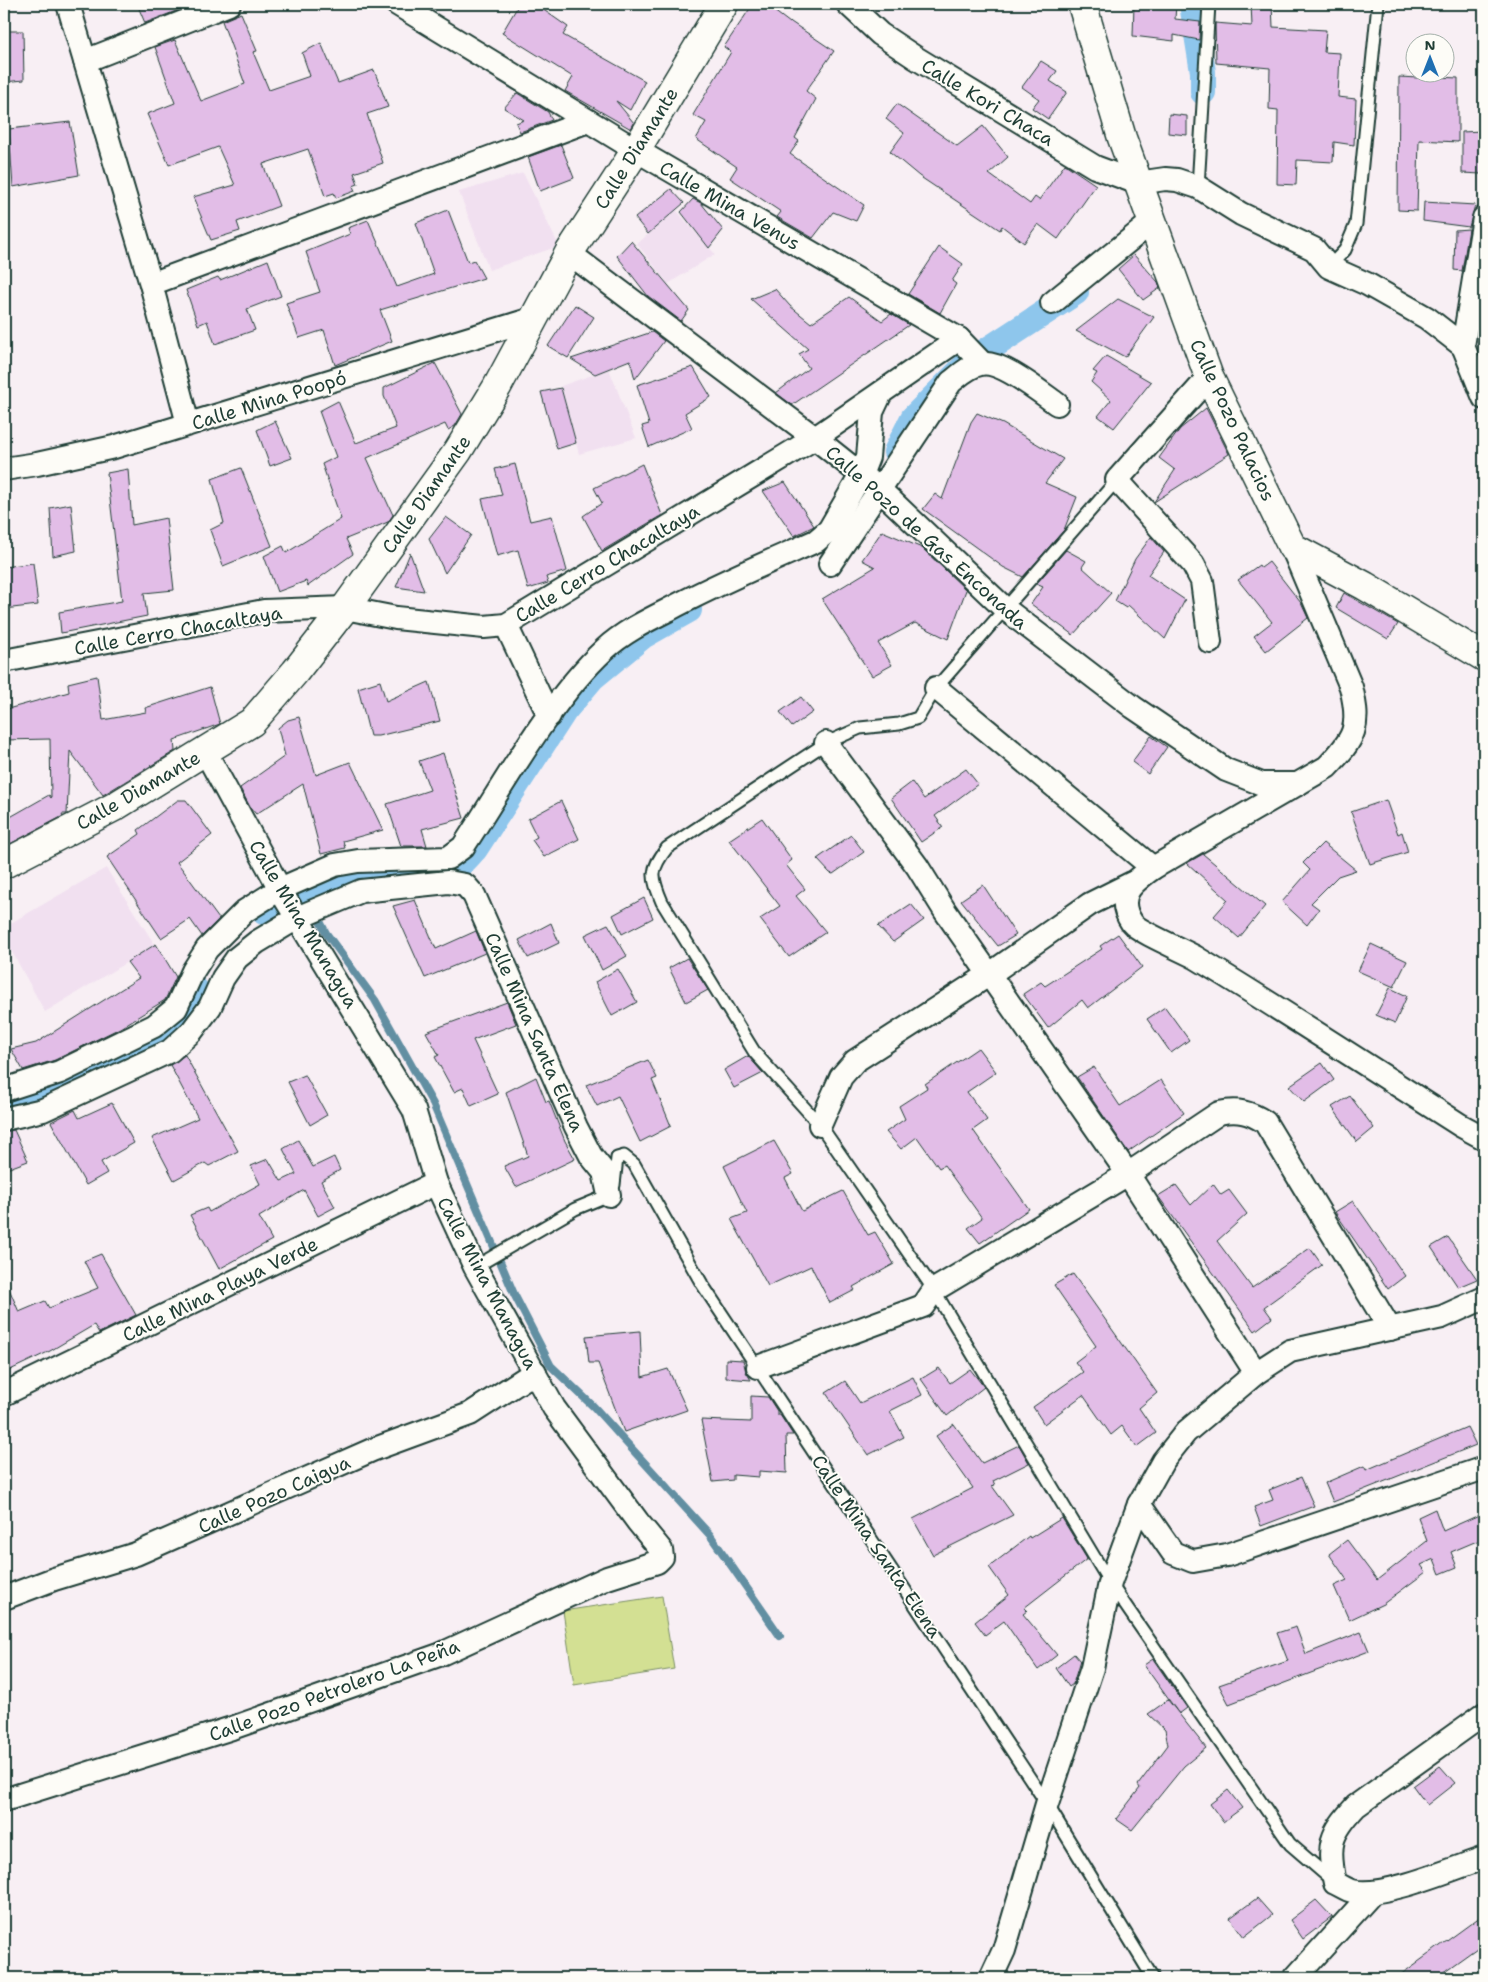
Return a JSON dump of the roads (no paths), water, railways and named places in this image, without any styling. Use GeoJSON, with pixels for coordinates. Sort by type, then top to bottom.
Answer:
{"type":"FeatureCollection","features":[{"type":"Feature","properties":{"kind":"street"},"geometry":{"type":"LineString","coordinates":[[68,4],[151,284],[188,424]]}},
{"type":"Feature","properties":{"kind":"street"},"geometry":{"type":"LineString","coordinates":[[85,61],[229,4]]}},
{"type":"Feature","properties":{"kind":"street","name":"Calle Mina Venus"},"geometry":{"type":"LineString","coordinates":[[397,4],[636,150],[959,340],[982,364]]}},
{"type":"Feature","properties":{"kind":"street","name":"Calle Diamante"},"geometry":{"type":"LineString","coordinates":[[4,864],[114,807],[252,722],[345,608],[458,451],[497,387],[569,253],[636,150],[724,4]]}},
{"type":"Feature","properties":{"kind":"street","name":"Calle Kori Chaca"},"geometry":{"type":"LineString","coordinates":[[848,4],[880,34],[916,58],[1095,167],[1138,183]]}},
{"type":"Feature","properties":{"kind":"street","name":"Calle Pozo Palacios"},"geometry":{"type":"LineString","coordinates":[[820,1124],[841,1077],[855,1061],[990,974],[1090,904],[1132,883],[1153,868],[1327,767],[1343,751],[1354,735],[1357,712],[1352,688],[1292,547],[1209,377],[1138,183],[1082,4]]}},
{"type":"Feature","properties":{"kind":"street"},"geometry":{"type":"LineString","coordinates":[[151,284],[588,120]]}},
{"type":"Feature","properties":{"kind":"street"},"geometry":{"type":"LineString","coordinates":[[1138,183],[1165,179],[1178,180],[1198,187],[1241,214],[1314,249],[1329,267],[1367,284],[1427,318],[1463,346],[1484,398]]}},
{"type":"Feature","properties":{"kind":"street"},"geometry":{"type":"LineString","coordinates":[[1463,346],[1484,218]]}},
{"type":"Feature","properties":{"kind":"street"},"geometry":{"type":"LineString","coordinates":[[1052,303],[1153,221]]}},
{"type":"Feature","properties":{"kind":"street","name":"Calle Pozo de Gas Enconada"},"geometry":{"type":"LineString","coordinates":[[569,253],[815,438],[879,489],[1004,608],[1133,707],[1226,770],[1262,784],[1300,784]]}},
{"type":"Feature","properties":{"kind":"street","name":"Calle Mina Poopó"},"geometry":{"type":"LineString","coordinates":[[4,469],[114,448],[532,319]]}},
{"type":"Feature","properties":{"kind":"street","name":"Calle Cerro Chacaltaya"},"geometry":{"type":"LineString","coordinates":[[4,661],[264,611],[345,608],[396,618],[484,627],[506,625],[602,565],[815,438],[959,340]]}},
{"type":"Feature","properties":{"kind":"street"},"geometry":{"type":"LineString","coordinates":[[830,564],[952,382],[965,370],[982,364],[1001,367],[1057,404]]}},
{"type":"Feature","properties":{"kind":"street"},"geometry":{"type":"LineString","coordinates":[[1209,377],[1117,480],[1193,564],[1202,581],[1210,642]]}},
{"type":"Feature","properties":{"kind":"street"},"geometry":{"type":"LineString","coordinates":[[4,1090],[60,1072],[154,1026],[176,1008],[193,971],[207,949],[245,911],[280,889],[335,865],[358,861],[448,858],[462,847],[549,716],[604,649],[635,627],[692,596],[816,541],[829,530],[861,475],[868,457],[872,412],[881,393]]}},
{"type":"Feature","properties":{"kind":"street"},"geometry":{"type":"LineString","coordinates":[[1292,547],[1365,586],[1484,657]]}},
{"type":"Feature","properties":{"kind":"street"},"geometry":{"type":"LineString","coordinates":[[506,625],[549,716]]}},
{"type":"Feature","properties":{"kind":"street"},"geometry":{"type":"LineString","coordinates":[[936,688],[1153,868]]}},
{"type":"Feature","properties":{"kind":"street"},"geometry":{"type":"LineString","coordinates":[[826,743],[917,866],[1128,1174],[1256,1373]]}},
{"type":"Feature","properties":{"kind":"street","name":"Calle Mina Managua"},"geometry":{"type":"LineString","coordinates":[[205,751],[280,889],[414,1110],[436,1183],[475,1267],[554,1408],[638,1522],[661,1550],[662,1558],[657,1562]]}},
{"type":"Feature","properties":{"kind":"street","name":"Calle Mina Santa Elena"},"geometry":{"type":"LineString","coordinates":[[297,918],[361,891],[448,882],[464,885],[474,895],[576,1127],[591,1156],[604,1172],[609,1195]]}},
{"type":"Feature","properties":{"kind":"street"},"geometry":{"type":"LineString","coordinates":[[1132,883],[1126,896],[1126,911],[1133,925],[1193,956],[1460,1125],[1484,1138]]}},
{"type":"Feature","properties":{"kind":"street"},"geometry":{"type":"LineString","coordinates":[[4,1119],[43,1110],[170,1051],[192,1031],[210,1007],[223,978],[237,958],[257,942],[297,918]]}},
{"type":"Feature","properties":{"kind":"street"},"geometry":{"type":"LineString","coordinates":[[758,1367],[923,1306],[934,1290],[1128,1174],[1219,1113],[1234,1110],[1251,1112],[1265,1122],[1390,1329]]}},
{"type":"Feature","properties":{"kind":"street","name":"Calle Mina Playa Verde"},"geometry":{"type":"LineString","coordinates":[[4,1394],[436,1183]]}},
{"type":"Feature","properties":{"kind":"street"},"geometry":{"type":"LineString","coordinates":[[991,1978],[1004,1950],[1047,1804],[1092,1668],[1110,1583],[1139,1504],[1163,1461],[1186,1432],[1256,1373],[1290,1351],[1442,1317],[1484,1298]]}},
{"type":"Feature","properties":{"kind":"street","name":"Calle Pozo Caigua"},"geometry":{"type":"LineString","coordinates":[[4,1598],[54,1578],[136,1554],[372,1450],[470,1414],[535,1372]]}},
{"type":"Feature","properties":{"kind":"street"},"geometry":{"type":"LineString","coordinates":[[1139,1504],[1173,1553],[1193,1561],[1227,1555],[1484,1468]]}},
{"type":"Feature","properties":{"kind":"street","name":"Calle Pozo Petrolero La Peña"},"geometry":{"type":"LineString","coordinates":[[4,1800],[232,1728],[439,1655],[607,1578],[657,1562]]}},
{"type":"Feature","properties":{"kind":"street"},"geometry":{"type":"LineString","coordinates":[[1484,1714],[1356,1806],[1338,1824],[1331,1843],[1330,1861],[1335,1883],[1353,1891],[1373,1892],[1393,1888],[1484,1858]]}},
{"type":"Feature","properties":{"kind":"street"},"geometry":{"type":"LineString","coordinates":[[1295,1978],[1373,1892]]}},
{"type":"Feature","properties":{"kind":"lane"},"geometry":{"type":"LineString","coordinates":[[1198,187],[1209,4]]}},
{"type":"Feature","properties":{"kind":"lane"},"geometry":{"type":"LineString","coordinates":[[1329,267],[1345,250],[1356,224],[1378,4]]}},
{"type":"Feature","properties":{"kind":"lane"},"geometry":{"type":"LineString","coordinates":[[1117,480],[936,688],[918,718],[899,724],[860,728],[826,743],[667,848],[655,864],[654,883],[662,902],[755,1052],[820,1124],[934,1290],[1110,1583],[1290,1844],[1335,1883]]}},
{"type":"Feature","properties":{"kind":"lane","name":"Calle Mina Santa Elena"},"geometry":{"type":"LineString","coordinates":[[609,1195],[614,1184],[617,1158],[624,1156],[634,1164],[642,1176],[702,1284],[1047,1804],[1153,1978]]}},
{"type":"Feature","properties":{"kind":"lane"},"geometry":{"type":"LineString","coordinates":[[475,1267],[575,1209],[609,1195]]}},
{"type":"Feature","properties":{"kind":"waterway"},"geometry":{"type":"LineString","coordinates":[[1192,4],[1203,72],[1203,92]]}},
{"type":"Feature","properties":{"kind":"waterway"},"geometry":{"type":"LineString","coordinates":[[896,452],[913,418],[969,362],[1076,292]]}},
{"type":"Feature","properties":{"kind":"waterway"},"geometry":{"type":"LineString","coordinates":[[264,912],[308,888],[332,878],[356,872],[438,872],[459,865],[475,849],[565,710],[592,678],[643,636],[689,610]]}},
{"type":"Feature","properties":{"kind":"waterway"},"geometry":{"type":"LineString","coordinates":[[304,890],[326,933],[375,1000],[433,1104],[514,1294],[551,1366],[594,1407],[710,1535],[780,1636]]}},
{"type":"Feature","properties":{"kind":"waterway"},"geometry":{"type":"LineString","coordinates":[[4,1104],[35,1096],[165,1036],[184,1015],[196,990]]}}]}
